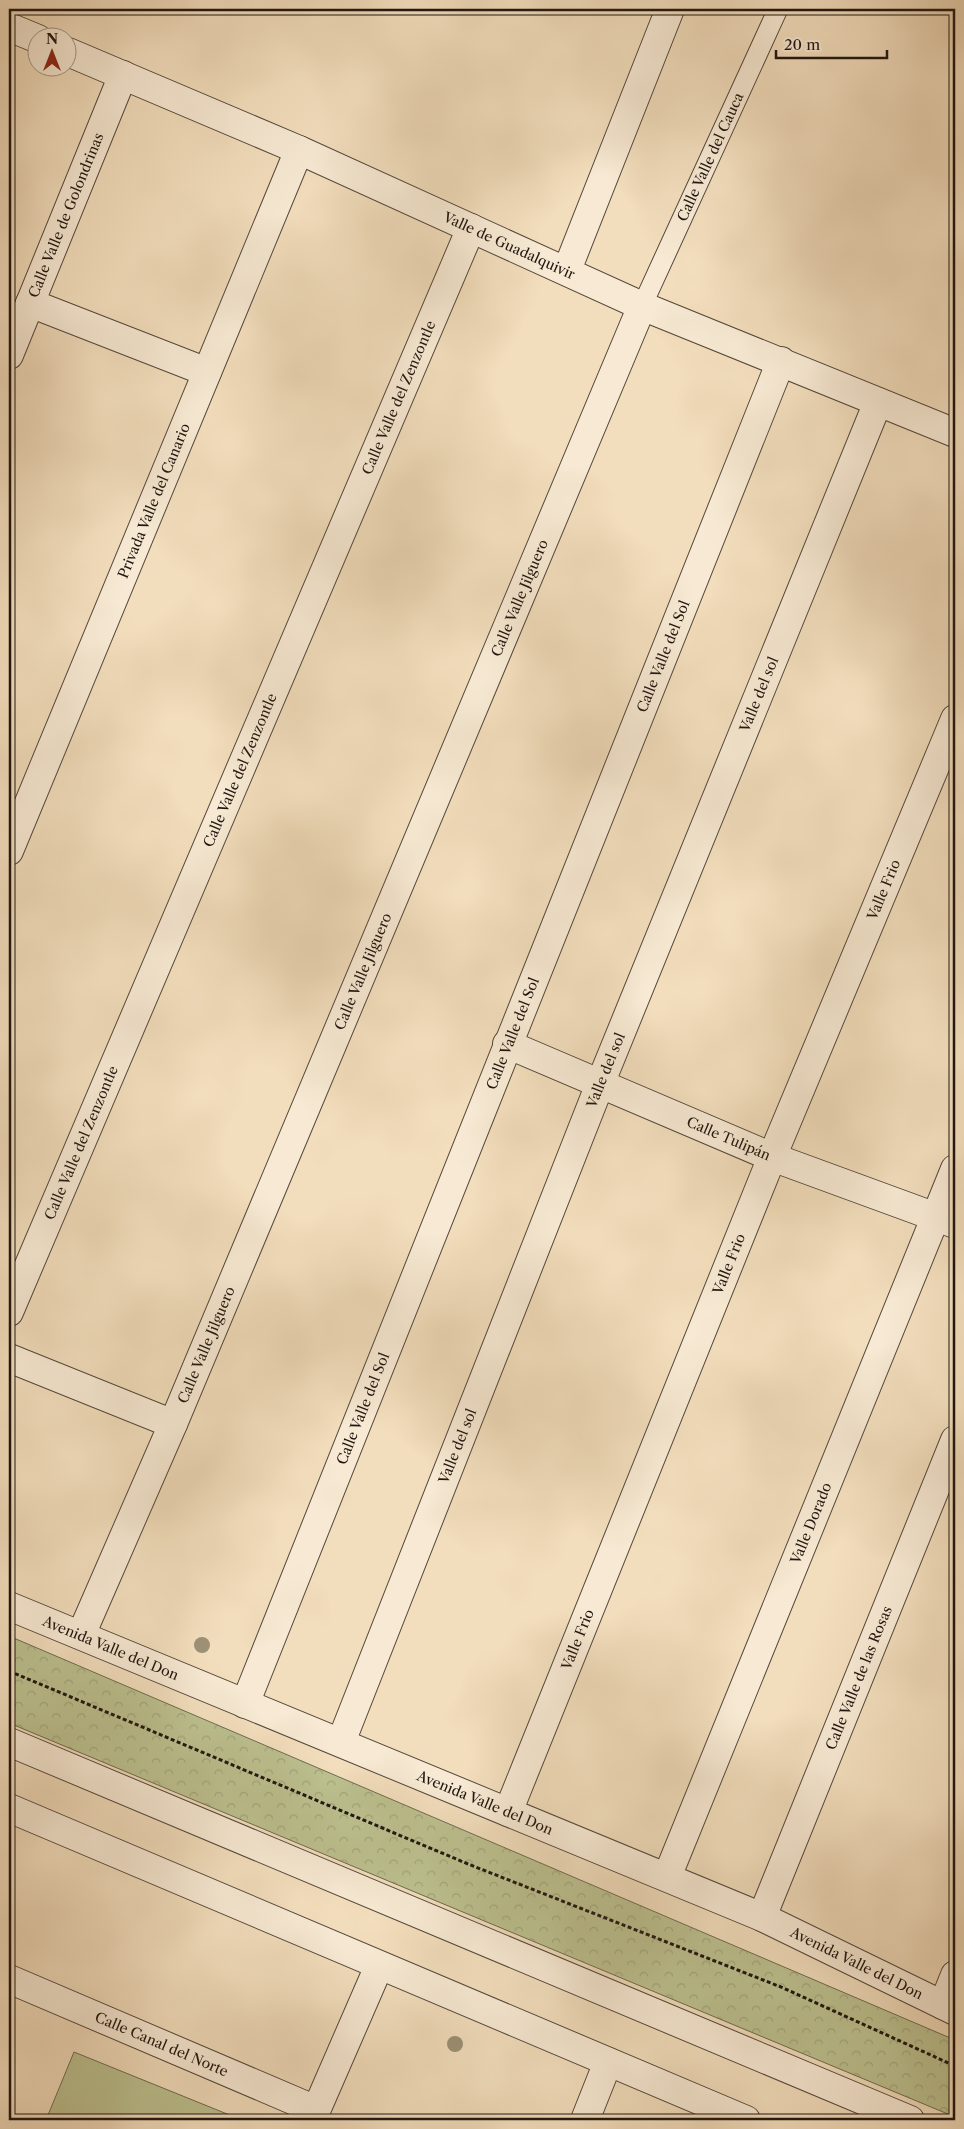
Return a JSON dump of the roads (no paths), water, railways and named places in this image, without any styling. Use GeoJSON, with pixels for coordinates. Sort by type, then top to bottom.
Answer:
{"type":"FeatureCollection","features":[{"type":"Feature","properties":{"kind":"street"},"geometry":{"type":"LineString","coordinates":[[567,270],[670,9]]}},
{"type":"Feature","properties":{"kind":"street"},"geometry":{"type":"LineString","coordinates":[[9,26],[28,35]]}},
{"type":"Feature","properties":{"kind":"street","name":"Valle de Guadalquivir"},"geometry":{"type":"LineString","coordinates":[[78,56],[299,150],[567,270],[642,306],[955,433]]}},
{"type":"Feature","properties":{"kind":"street","name":"Calle Valle de Golondrinas"},"geometry":{"type":"LineString","coordinates":[[9,355],[124,75]]}},
{"type":"Feature","properties":{"kind":"street","name":"Privada Valle del Canario"},"geometry":{"type":"LineString","coordinates":[[9,851],[299,150]]}},
{"type":"Feature","properties":{"kind":"street","name":"Calle Valle del Zenzontle"},"geometry":{"type":"LineString","coordinates":[[9,1312],[471,228]]}},
{"type":"Feature","properties":{"kind":"street"},"geometry":{"type":"LineString","coordinates":[[30,303],[207,372]]}},
{"type":"Feature","properties":{"kind":"street","name":"Calle Valle Jilguero"},"geometry":{"type":"LineString","coordinates":[[81,1635],[173,1424],[642,306]]}},
{"type":"Feature","properties":{"kind":"street","name":"Calle Valle del Sol"},"geometry":{"type":"LineString","coordinates":[[245,1704],[781,361]]}},
{"type":"Feature","properties":{"kind":"street","name":"Valle del sol"},"geometry":{"type":"LineString","coordinates":[[340,1742],[600,1084],[878,402]]}},
{"type":"Feature","properties":{"kind":"street","name":"Valle Frio"},"geometry":{"type":"LineString","coordinates":[[508,1812],[772,1156],[955,719]]}},
{"type":"Feature","properties":{"kind":"street","name":"Calle Tulipán"},"geometry":{"type":"LineString","coordinates":[[507,1044],[772,1156],[945,1219]]}},
{"type":"Feature","properties":{"kind":"street","name":"Valle Dorado"},"geometry":{"type":"LineString","coordinates":[[667,1877],[945,1219],[955,1169]]}},
{"type":"Feature","properties":{"kind":"street"},"geometry":{"type":"LineString","coordinates":[[9,1358],[173,1424]]}},
{"type":"Feature","properties":{"kind":"street","name":"Calle Valle de las Rosas"},"geometry":{"type":"LineString","coordinates":[[762,1917],[955,1440]]}},
{"type":"Feature","properties":{"kind":"street","name":"Avenida Valle del Don"},"geometry":{"type":"LineString","coordinates":[[9,1606],[762,1917],[949,2008]]}},
{"type":"Feature","properties":{"kind":"street"},"geometry":{"type":"LineString","coordinates":[[9,1742],[910,2120]]}},
{"type":"Feature","properties":{"kind":"street"},"geometry":{"type":"LineString","coordinates":[[9,1808],[746,2120]]}},
{"type":"Feature","properties":{"kind":"street"},"geometry":{"type":"LineString","coordinates":[[314,2115],[379,1966]]}},
{"type":"Feature","properties":{"kind":"street"},"geometry":{"type":"LineString","coordinates":[[949,2008],[955,1975]]}},
{"type":"Feature","properties":{"kind":"street","name":"Calle Canal del Norte"},"geometry":{"type":"LineString","coordinates":[[9,1979],[314,2115]]}},
{"type":"Feature","properties":{"kind":"street"},"geometry":{"type":"LineString","coordinates":[[584,2120],[608,2062]]}},
{"type":"Feature","properties":{"kind":"lane","name":"Calle Valle del Cauca"},"geometry":{"type":"LineString","coordinates":[[642,306],[778,9]]}}]}
